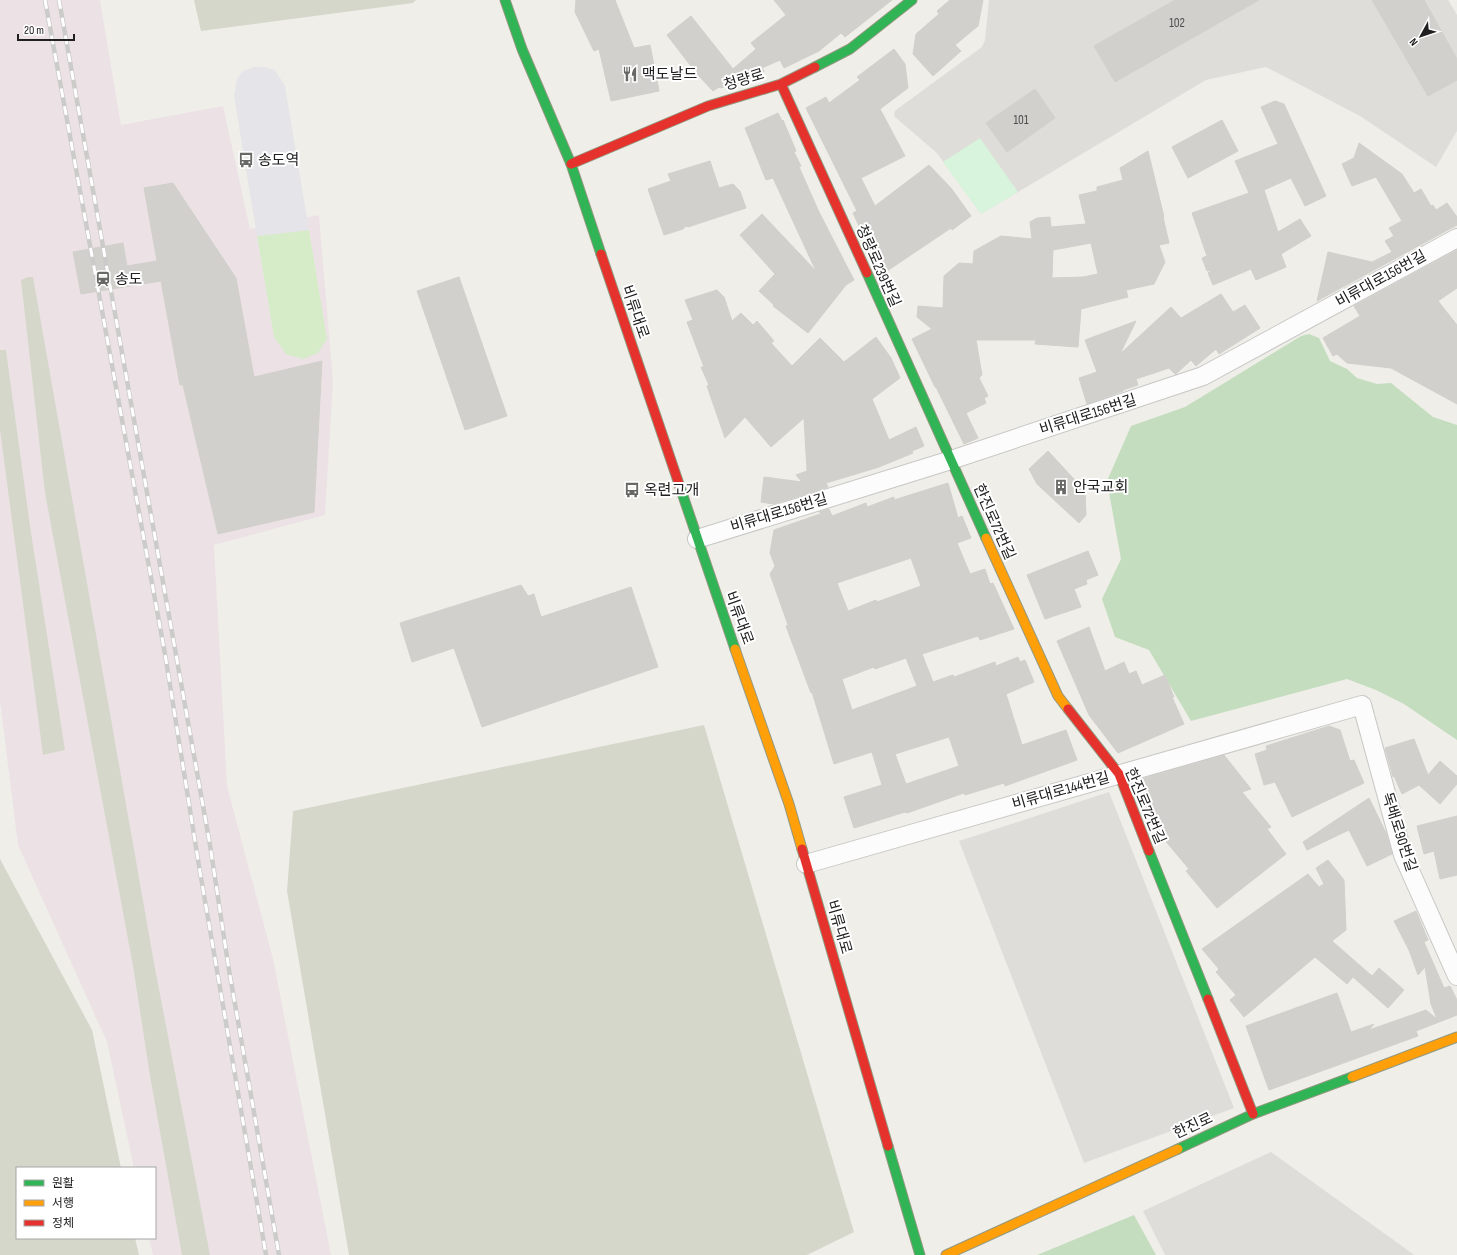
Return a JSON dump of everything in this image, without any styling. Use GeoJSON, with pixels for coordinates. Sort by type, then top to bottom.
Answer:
{"type":"FeatureCollection","features":[{"type":"Feature","properties":{"kind":"street","name":"비류대로"},"geometry":{"type":"LineString","coordinates":[[505,0],[522,49],[571,164],[696,539],[789,804],[920,1255]]}},
{"type":"Feature","properties":{"kind":"street","name":"청량로"},"geometry":{"type":"LineString","coordinates":[[571,164],[708,106],[781,84],[850,50],[912,0]]}},
{"type":"Feature","properties":{"kind":"street","name":"청량로239번길"},"geometry":{"type":"LineString","coordinates":[[781,84],[951,460]]}},
{"type":"Feature","properties":{"kind":"street","name":"비류대로156번길"},"geometry":{"type":"LineString","coordinates":[[696,539],[951,460],[1204,376],[1457,238]]}},
{"type":"Feature","properties":{"kind":"street","name":"한진로72번길"},"geometry":{"type":"LineString","coordinates":[[951,460],[990,549],[1058,696],[1119,774],[1253,1114]]}},
{"type":"Feature","properties":{"kind":"street","name":"비류대로144번길"},"geometry":{"type":"LineString","coordinates":[[806,864],[1362,705]]}},
{"type":"Feature","properties":{"kind":"street","name":"독배로90번길"},"geometry":{"type":"LineString","coordinates":[[1362,705],[1403,855],[1457,976]]}},
{"type":"Feature","properties":{"kind":"street","name":"한진로"},"geometry":{"type":"LineString","coordinates":[[946,1255],[1253,1114],[1457,1037]]}},
{"type":"Feature","properties":{"kind":"shaded area"},"geometry":{"type":"Polygon","coordinates":[[[0,0],[100,0],[121,125],[223,106],[250,229],[319,215],[333,381],[325,515],[214,545],[227,786],[273,959],[331,1255],[153,1255],[149,1239],[156,1239],[156,1167],[134,1167],[107,1042],[18,845],[0,701],[0,0]]]}},
{"type":"Feature","properties":{"kind":"shaded area"},"geometry":{"type":"Polygon","coordinates":[[[194,0],[416,0],[413,3],[201,31],[194,0]]]}},
{"type":"Feature","properties":{"kind":"shaded area"},"geometry":{"type":"Polygon","coordinates":[[[989,0],[1448,0],[1457,15],[1457,131],[1436,167],[1360,116],[1266,67],[1206,80],[981,214],[937,153],[895,117],[894,113],[896,110],[982,47],[985,40],[989,0]]]}},
{"type":"Feature","properties":{"kind":"shaded area"},"geometry":{"type":"Polygon","coordinates":[[[254,67],[265,67],[275,70],[285,86],[309,230],[257,236],[234,96],[237,79],[243,71],[254,67]]]}},
{"type":"Feature","properties":{"kind":"shaded area"},"geometry":{"type":"Polygon","coordinates":[[[28,277],[33,277],[154,963],[210,1255],[182,1255],[150,1076],[133,966],[45,493],[21,280],[28,277]]]}},
{"type":"Feature","properties":{"kind":"shaded area"},"geometry":{"type":"Polygon","coordinates":[[[0,350],[6,350],[30,526],[65,750],[43,755],[0,430],[0,350]]]}},
{"type":"Feature","properties":{"kind":"shaded area"},"geometry":{"type":"Polygon","coordinates":[[[704,725],[854,1232],[807,1255],[349,1255],[287,891],[293,811],[704,725]]]}},
{"type":"Feature","properties":{"kind":"shaded area"},"geometry":{"type":"Polygon","coordinates":[[[1109,792],[1234,1108],[1084,1163],[959,841],[1109,792]]]}},
{"type":"Feature","properties":{"kind":"shaded area"},"geometry":{"type":"Polygon","coordinates":[[[0,859],[92,1030],[121,1167],[16,1167],[16,1239],[135,1239],[139,1255],[0,1255],[0,859]]]}},
{"type":"Feature","properties":{"kind":"shaded area"},"geometry":{"type":"Polygon","coordinates":[[[1271,1152],[1414,1255],[1165,1255],[1143,1211],[1271,1152]]]}},
{"type":"Feature","properties":{"kind":"green space"},"geometry":{"type":"Polygon","coordinates":[[[980,138],[1018,192],[981,214],[943,162],[980,138]]]}},
{"type":"Feature","properties":{"kind":"green space"},"geometry":{"type":"Polygon","coordinates":[[[309,230],[327,339],[318,353],[303,359],[286,354],[274,337],[257,236],[309,230]]]}},
{"type":"Feature","properties":{"kind":"green space"},"geometry":{"type":"Polygon","coordinates":[[[1309,334],[1319,338],[1330,361],[1347,369],[1357,378],[1377,384],[1391,383],[1433,417],[1457,425],[1457,740],[1404,704],[1376,690],[1347,679],[1191,721],[1149,650],[1115,637],[1102,599],[1121,559],[1107,481],[1131,426],[1185,407],[1301,336],[1309,334]]]}},
{"type":"Feature","properties":{"kind":"green space"},"geometry":{"type":"Polygon","coordinates":[[[1134,1215],[1156,1255],[1037,1255],[1134,1215]]]}},
{"type":"Feature","properties":{"kind":"building"},"geometry":{"type":"Polygon","coordinates":[[[576,0],[615,0],[634,48],[650,45],[659,91],[611,101],[599,49],[594,51],[575,12],[576,0]]]}},
{"type":"Feature","properties":{"kind":"building"},"geometry":{"type":"Polygon","coordinates":[[[774,0],[892,0],[845,37],[841,33],[819,51],[784,68],[780,60],[762,68],[764,72],[740,83],[719,87],[713,91],[697,74],[667,35],[691,16],[733,69],[756,49],[751,43],[786,15],[774,0]]]}},
{"type":"Feature","properties":{"kind":"building"},"geometry":{"type":"Polygon","coordinates":[[[950,0],[983,0],[978,26],[955,45],[961,51],[933,76],[913,54],[916,34],[939,14],[937,11],[950,0]]]}},
{"type":"Feature","properties":{"kind":"building"},"geometry":{"type":"Polygon","coordinates":[[[1175,0],[1259,0],[1115,82],[1094,46],[1175,0]]]}},
{"type":"Feature","properties":{"kind":"building"},"geometry":{"type":"Polygon","coordinates":[[[1372,0],[1424,0],[1457,59],[1457,80],[1428,96],[1372,0]]]}},
{"type":"Feature","properties":{"kind":"building"},"geometry":{"type":"Polygon","coordinates":[[[894,49],[905,64],[908,88],[880,109],[905,156],[861,178],[875,206],[929,165],[951,188],[971,216],[952,230],[951,228],[887,271],[882,271],[878,268],[867,243],[869,241],[860,228],[853,213],[857,211],[806,108],[826,97],[829,103],[860,80],[857,77],[894,49]]]}},
{"type":"Feature","properties":{"kind":"building"},"geometry":{"type":"Polygon","coordinates":[[[1035,89],[1055,118],[1007,152],[986,123],[1035,89]]]}},
{"type":"Feature","properties":{"kind":"building"},"geometry":{"type":"Polygon","coordinates":[[[1275,101],[1284,104],[1326,196],[1305,206],[1291,178],[1264,190],[1278,232],[1300,219],[1311,236],[1281,254],[1286,267],[1256,280],[1251,269],[1213,285],[1208,273],[1212,270],[1207,271],[1202,258],[1207,256],[1192,213],[1249,193],[1235,161],[1278,144],[1261,107],[1275,101]]]}},
{"type":"Feature","properties":{"kind":"building"},"geometry":{"type":"Polygon","coordinates":[[[778,113],[782,121],[783,120],[796,151],[794,152],[801,166],[799,167],[819,212],[854,280],[846,285],[808,333],[773,306],[774,305],[759,291],[775,274],[740,235],[762,214],[816,271],[773,178],[766,180],[745,128],[778,113]]]}},
{"type":"Feature","properties":{"kind":"building"},"geometry":{"type":"Polygon","coordinates":[[[1222,120],[1238,151],[1188,178],[1172,147],[1222,120]]]}},
{"type":"Feature","properties":{"kind":"building"},"geometry":{"type":"Polygon","coordinates":[[[1359,143],[1402,174],[1414,193],[1421,189],[1431,206],[1433,205],[1436,210],[1447,203],[1457,217],[1457,225],[1317,301],[1328,252],[1372,262],[1392,252],[1385,241],[1394,236],[1389,228],[1402,221],[1376,177],[1352,186],[1342,164],[1354,158],[1359,143]]]}},
{"type":"Feature","properties":{"kind":"building"},"geometry":{"type":"Polygon","coordinates":[[[1148,151],[1169,243],[1159,245],[1165,262],[1154,284],[1126,290],[1128,297],[1081,309],[1078,347],[1035,344],[1036,340],[976,340],[982,375],[979,378],[988,396],[984,398],[986,403],[966,413],[978,438],[964,444],[912,339],[932,329],[917,317],[918,306],[943,308],[944,276],[959,263],[973,264],[974,251],[1001,236],[1032,239],[1030,222],[1037,218],[1050,217],[1051,227],[1086,224],[1079,195],[1097,191],[1097,187],[1123,180],[1120,168],[1148,151]],[[1091,243],[1053,250],[1052,278],[1083,277],[1098,274],[1091,243]]]}},
{"type":"Feature","properties":{"kind":"building"},"geometry":{"type":"Polygon","coordinates":[[[710,161],[719,188],[733,184],[740,191],[746,208],[688,227],[686,226],[683,229],[664,235],[648,189],[671,181],[668,174],[710,161]]]}},
{"type":"Feature","properties":{"kind":"building"},"geometry":{"type":"Polygon","coordinates":[[[173,183],[236,278],[254,377],[322,361],[314,512],[218,534],[183,385],[180,385],[161,281],[81,294],[73,252],[123,243],[127,266],[157,261],[144,188],[173,183]]]}},
{"type":"Feature","properties":{"kind":"building"},"geometry":{"type":"Polygon","coordinates":[[[1457,250],[1457,288],[1438,301],[1457,325],[1457,404],[1391,368],[1347,363],[1337,354],[1333,356],[1323,338],[1360,316],[1354,306],[1457,250]]]}},
{"type":"Feature","properties":{"kind":"building"},"geometry":{"type":"Polygon","coordinates":[[[459,277],[507,416],[465,430],[417,291],[459,277]]]}},
{"type":"Feature","properties":{"kind":"building"},"geometry":{"type":"Polygon","coordinates":[[[717,290],[724,297],[732,321],[741,313],[753,325],[757,321],[774,341],[771,343],[792,366],[820,338],[844,362],[876,337],[891,358],[900,378],[872,399],[889,440],[916,427],[924,446],[912,451],[913,453],[879,467],[826,483],[828,487],[823,489],[773,504],[761,502],[764,477],[802,482],[796,475],[807,471],[804,418],[771,447],[745,417],[725,438],[707,386],[709,385],[701,367],[704,367],[687,322],[693,320],[685,300],[717,290]]]}},
{"type":"Feature","properties":{"kind":"building"},"geometry":{"type":"Polygon","coordinates":[[[1221,294],[1233,312],[1245,305],[1260,328],[1219,354],[1216,349],[1196,366],[1191,360],[1176,374],[1169,368],[1136,379],[1138,385],[1087,404],[1079,378],[1097,372],[1085,340],[1136,321],[1120,354],[1171,307],[1181,318],[1221,294]]]}},
{"type":"Feature","properties":{"kind":"building","name":"안국교회"},"geometry":{"type":"Polygon","coordinates":[[[1048,451],[1085,491],[1086,515],[1079,523],[1037,484],[1029,469],[1048,451]]]}},
{"type":"Feature","properties":{"kind":"building"},"geometry":{"type":"Polygon","coordinates":[[[948,483],[958,518],[962,516],[971,538],[957,543],[970,574],[985,569],[990,584],[993,583],[1014,629],[980,640],[978,636],[922,654],[933,682],[953,675],[954,677],[995,662],[996,666],[1018,657],[1020,662],[1025,660],[1034,682],[1006,694],[1022,745],[1066,730],[1077,760],[1005,786],[1004,783],[965,795],[964,793],[907,813],[905,812],[854,828],[844,797],[882,785],[872,752],[834,764],[812,692],[811,693],[786,626],[788,625],[770,574],[775,566],[770,553],[774,530],[823,513],[819,512],[829,509],[832,516],[866,503],[867,507],[894,497],[894,500],[948,483]],[[911,558],[837,583],[848,611],[876,600],[877,602],[921,586],[911,558]],[[906,658],[875,669],[874,667],[842,679],[852,710],[917,686],[906,658]],[[949,737],[895,754],[906,784],[959,766],[949,737]]]}},
{"type":"Feature","properties":{"kind":"building"},"geometry":{"type":"Polygon","coordinates":[[[1088,551],[1098,575],[1086,580],[1087,584],[1074,589],[1081,607],[1045,619],[1027,575],[1088,551]]]}},
{"type":"Feature","properties":{"kind":"building"},"geometry":{"type":"Polygon","coordinates":[[[521,585],[528,596],[534,594],[541,617],[631,587],[658,667],[482,727],[454,648],[412,662],[400,623],[521,585]]]}},
{"type":"Feature","properties":{"kind":"building"},"geometry":{"type":"Polygon","coordinates":[[[1089,627],[1105,671],[1124,662],[1129,674],[1136,671],[1142,685],[1165,675],[1174,697],[1172,697],[1184,724],[1118,753],[1089,715],[1057,641],[1089,627]]]}},
{"type":"Feature","properties":{"kind":"building"},"geometry":{"type":"Polygon","coordinates":[[[1329,726],[1340,730],[1350,761],[1354,760],[1364,783],[1292,817],[1275,782],[1264,785],[1255,754],[1267,750],[1266,746],[1329,726]]]}},
{"type":"Feature","properties":{"kind":"building"},"geometry":{"type":"Polygon","coordinates":[[[1414,739],[1428,775],[1440,761],[1457,776],[1457,784],[1440,804],[1419,785],[1402,794],[1394,776],[1393,777],[1385,748],[1414,739]]]}},
{"type":"Feature","properties":{"kind":"building"},"geometry":{"type":"Polygon","coordinates":[[[1224,755],[1251,789],[1242,792],[1271,827],[1267,829],[1286,854],[1217,908],[1186,871],[1189,869],[1153,826],[1136,782],[1138,780],[1224,755]]]}},
{"type":"Feature","properties":{"kind":"building"},"geometry":{"type":"Polygon","coordinates":[[[1369,798],[1386,833],[1392,854],[1367,866],[1349,830],[1307,850],[1303,842],[1369,798]]]}},
{"type":"Feature","properties":{"kind":"building"},"geometry":{"type":"Polygon","coordinates":[[[1457,816],[1457,875],[1440,879],[1434,851],[1424,854],[1417,826],[1457,816]]]}},
{"type":"Feature","properties":{"kind":"building"},"geometry":{"type":"Polygon","coordinates":[[[1328,860],[1344,880],[1346,930],[1332,941],[1372,976],[1379,968],[1404,990],[1388,1008],[1353,977],[1347,984],[1315,957],[1244,1017],[1230,1000],[1236,995],[1216,972],[1219,969],[1202,949],[1308,874],[1319,887],[1324,884],[1316,868],[1328,860]]]}},
{"type":"Feature","properties":{"kind":"building"},"geometry":{"type":"Polygon","coordinates":[[[1416,911],[1428,940],[1424,942],[1444,988],[1450,986],[1457,1000],[1457,1015],[1416,1031],[1418,1036],[1269,1090],[1246,1026],[1337,993],[1351,1032],[1374,1024],[1369,1030],[1426,1010],[1437,1019],[1431,1004],[1425,967],[1418,975],[1409,950],[1394,921],[1416,911]]]}},
{"type":"Feature","properties":{"kind":"railway"},"geometry":{"type":"LineString","coordinates":[[45,0],[165,654],[199,866],[266,1255]]}},
{"type":"Feature","properties":{"kind":"railway"},"geometry":{"type":"LineString","coordinates":[[59,0],[210,845],[229,970],[279,1255]]}},
{"type":"Feature","properties":{"kind":"traffic: fast"},"geometry":{"type":"LineString","coordinates":[[505,0],[522,49],[571,164],[601,254]]}},
{"type":"Feature","properties":{"kind":"traffic: fast"},"geometry":{"type":"LineString","coordinates":[[815,67],[850,49],[912,0]]}},
{"type":"Feature","properties":{"kind":"traffic: fast"},"geometry":{"type":"LineString","coordinates":[[867,273],[986,538]]}},
{"type":"Feature","properties":{"kind":"traffic: fast"},"geometry":{"type":"LineString","coordinates":[[680,487],[735,649]]}},
{"type":"Feature","properties":{"kind":"traffic: fast"},"geometry":{"type":"LineString","coordinates":[[1149,851],[1208,999]]}},
{"type":"Feature","properties":{"kind":"traffic: fast"},"geometry":{"type":"LineString","coordinates":[[1178,1149],[1253,1114],[1352,1077]]}},
{"type":"Feature","properties":{"kind":"traffic: fast"},"geometry":{"type":"LineString","coordinates":[[888,1146],[920,1255]]}},
{"type":"Feature","properties":{"kind":"traffic: slow"},"geometry":{"type":"LineString","coordinates":[[986,538],[1058,696],[1068,709]]}},
{"type":"Feature","properties":{"kind":"traffic: slow"},"geometry":{"type":"LineString","coordinates":[[735,649],[789,804],[802,849]]}},
{"type":"Feature","properties":{"kind":"traffic: slow"},"geometry":{"type":"LineString","coordinates":[[1352,1077],[1457,1037]]}},
{"type":"Feature","properties":{"kind":"traffic: slow"},"geometry":{"type":"LineString","coordinates":[[946,1255],[1178,1149]]}},
{"type":"Feature","properties":{"kind":"traffic: jam"},"geometry":{"type":"LineString","coordinates":[[571,164],[708,106],[781,84],[815,67]]}},
{"type":"Feature","properties":{"kind":"traffic: jam"},"geometry":{"type":"LineString","coordinates":[[781,84],[867,273]]}},
{"type":"Feature","properties":{"kind":"traffic: jam"},"geometry":{"type":"LineString","coordinates":[[601,254],[680,487]]}},
{"type":"Feature","properties":{"kind":"traffic: jam"},"geometry":{"type":"LineString","coordinates":[[1068,709],[1119,774],[1149,851]]}},
{"type":"Feature","properties":{"kind":"traffic: jam"},"geometry":{"type":"LineString","coordinates":[[802,849],[888,1146]]}},
{"type":"Feature","properties":{"kind":"traffic: jam"},"geometry":{"type":"LineString","coordinates":[[1208,999],[1253,1114]]}},
{"type":"Feature","properties":{"kind":"place","name":"맥도날드"},"geometry":{"type":"Point","coordinates":[630,74]}},
{"type":"Feature","properties":{"kind":"place","name":"송도역"},"geometry":{"type":"Point","coordinates":[246,160]}},
{"type":"Feature","properties":{"kind":"place","name":"송도"},"geometry":{"type":"Point","coordinates":[103,279]}},
{"type":"Feature","properties":{"kind":"place","name":"안국교회"},"geometry":{"type":"Point","coordinates":[1061,487]}},
{"type":"Feature","properties":{"kind":"place","name":"옥련고개"},"geometry":{"type":"Point","coordinates":[632,490]}}]}
